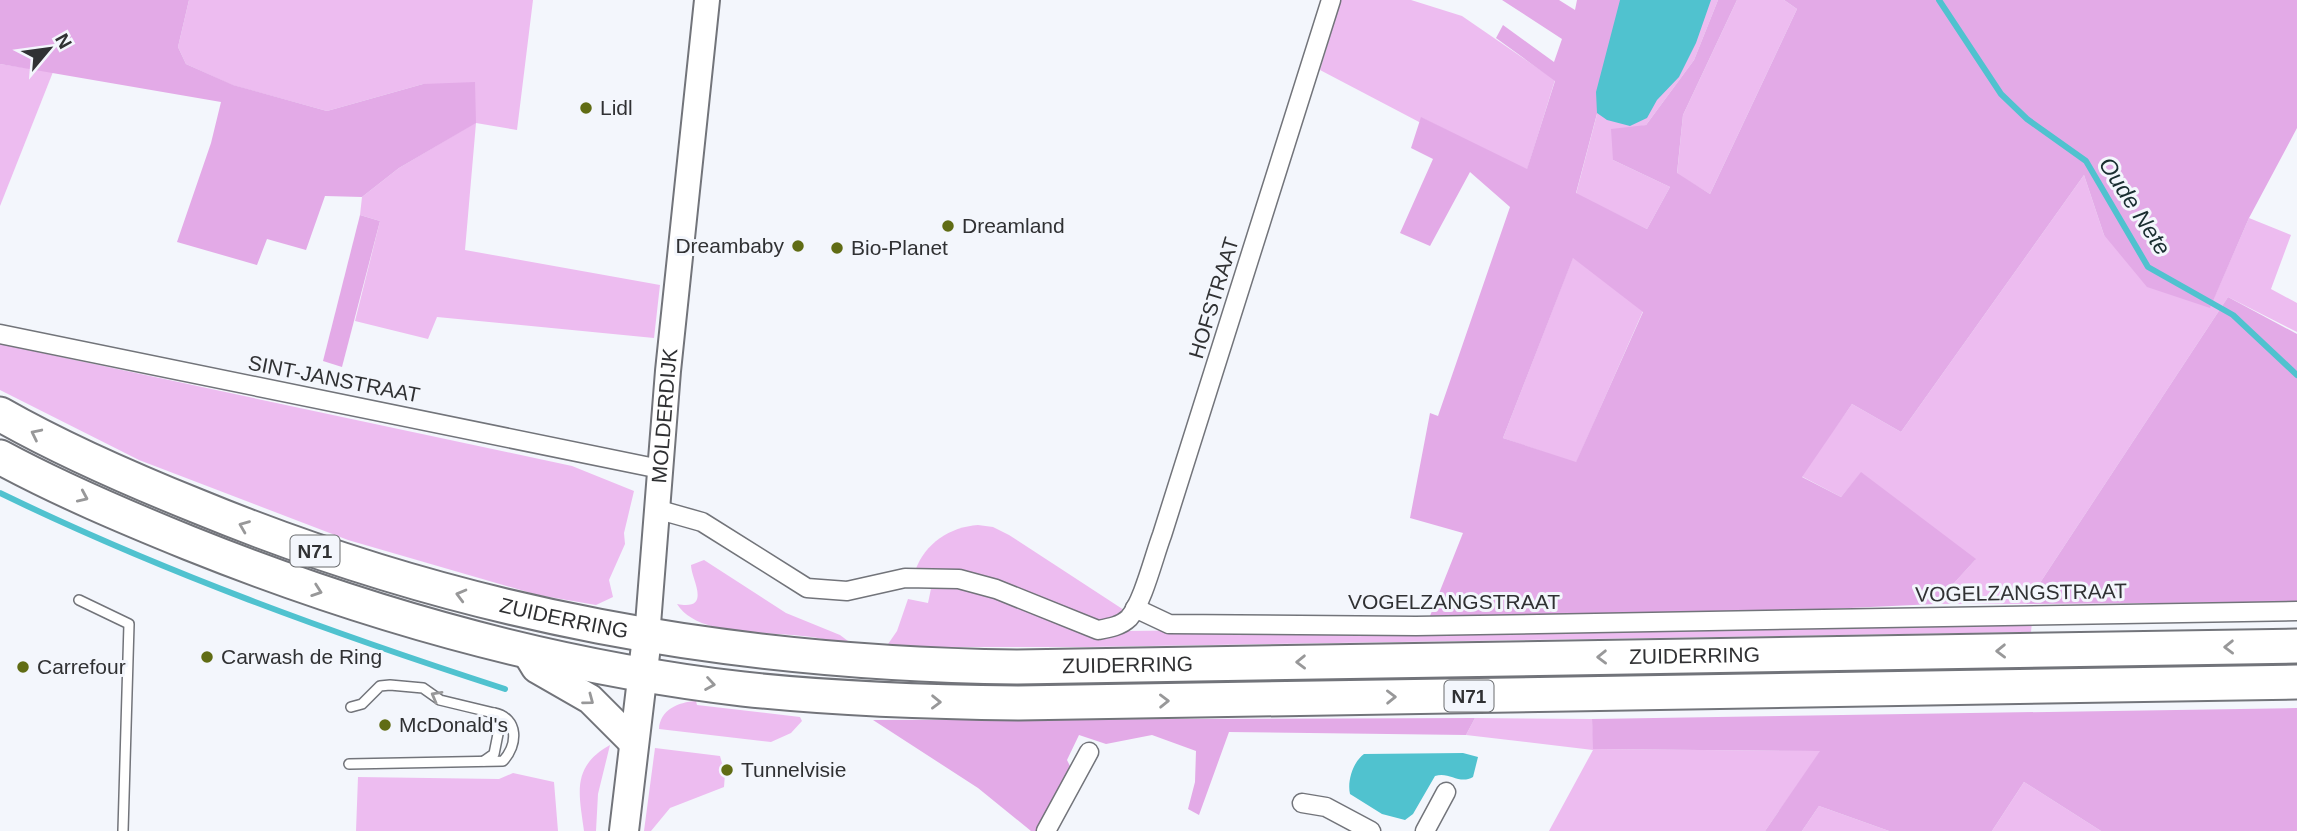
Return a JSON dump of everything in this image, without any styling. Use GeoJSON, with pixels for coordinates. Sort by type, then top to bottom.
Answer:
{"type":"FeatureCollection","features":[{"type":"Feature","properties":{"kind":"highway","name":"ZUIDERRING"},"geometry":{"type":"LineString","coordinates":[[0,414],[32,432],[162,492],[288,542],[371,570],[476,599],[647,637],[826,659],[1017,667],[2297,646]]}},
{"type":"Feature","properties":{"kind":"highway","name":"ZUIDERRING"},"geometry":{"type":"LineString","coordinates":[[0,457],[135,521],[250,568],[359,605],[525,650],[642,673],[741,688],[849,699],[1019,703],[2297,682]]}},
{"type":"Feature","properties":{"kind":"main road","name":"MOLDERDIJK"},"geometry":{"type":"LineString","coordinates":[[624,831],[647,637],[656,509],[707,0]]}},
{"type":"Feature","properties":{"kind":"main road"},"geometry":{"type":"LineString","coordinates":[[525,650],[536,668],[590,699],[634,743]]}},
{"type":"Feature","properties":{"kind":"street","name":"HOFSTRAAT"},"geometry":{"type":"LineString","coordinates":[[1135,608],[1162,535],[1331,0]]}},
{"type":"Feature","properties":{"kind":"street","name":"SINT-JANSTRAAT"},"geometry":{"type":"LineString","coordinates":[[0,334],[660,469]]}},
{"type":"Feature","properties":{"kind":"street"},"geometry":{"type":"LineString","coordinates":[[656,509],[702,522],[807,588],[847,591],[905,578],[958,579],[996,589],[1098,630],[1114,627],[1128,619],[1135,608]]}},
{"type":"Feature","properties":{"kind":"street","name":"VOGELZANGSTRAAT"},"geometry":{"type":"LineString","coordinates":[[1135,608],[1169,624],[1402,626],[2297,611]]}},
{"type":"Feature","properties":{"kind":"street"},"geometry":{"type":"LineString","coordinates":[[1046,831],[1089,752]]}},
{"type":"Feature","properties":{"kind":"street"},"geometry":{"type":"LineString","coordinates":[[1425,831],[1446,792]]}},
{"type":"Feature","properties":{"kind":"street"},"geometry":{"type":"LineString","coordinates":[[1302,803],[1326,807],[1371,831]]}},
{"type":"Feature","properties":{"kind":"lane"},"geometry":{"type":"LineString","coordinates":[[79,600],[129,624],[123,831]]}},
{"type":"Feature","properties":{"kind":"lane"},"geometry":{"type":"LineString","coordinates":[[349,764],[503,761],[508,756],[514,731],[506,716],[440,700],[424,688],[380,686],[362,704],[351,707]]}},
{"type":"Feature","properties":{"kind":"lane"},"geometry":{"type":"LineString","coordinates":[[483,762],[494,754],[500,724],[494,713]]}},
{"type":"Feature","properties":{"kind":"shaded area"},"geometry":{"type":"Polygon","coordinates":[[[0,0],[189,0],[178,47],[186,64],[233,85],[327,111],[423,84],[475,82],[476,123],[399,168],[362,197],[325,196],[306,250],[267,239],[257,265],[177,242],[211,143],[221,102],[0,64],[0,0]]]}},
{"type":"Feature","properties":{"kind":"shaded area"},"geometry":{"type":"Polygon","coordinates":[[[189,0],[533,0],[517,130],[476,123],[465,250],[660,285],[654,338],[437,317],[428,339],[355,321],[380,221],[360,215],[362,197],[399,168],[475,123],[423,84],[327,111],[232,85],[186,64],[178,47],[189,0]]]}},
{"type":"Feature","properties":{"kind":"shaded area"},"geometry":{"type":"Polygon","coordinates":[[[1341,0],[1411,0],[1462,16],[1555,80],[1527,170],[1422,118],[1421,123],[1320,70],[1341,0]]]}},
{"type":"Feature","properties":{"kind":"shaded area"},"geometry":{"type":"Polygon","coordinates":[[[1502,0],[1559,0],[1575,10],[1577,0],[1627,0],[1576,193],[1647,229],[1670,187],[1613,160],[1611,129],[1646,125],[1694,60],[1718,0],[1737,0],[1683,115],[1677,173],[1710,194],[1797,9],[1784,0],[2297,0],[2297,128],[2249,218],[2210,308],[2147,287],[2104,235],[2084,175],[1901,432],[1852,404],[1802,477],[1841,497],[1861,472],[1976,559],[1935,604],[1806,610],[1430,616],[1463,533],[1410,518],[1430,413],[1438,416],[1510,207],[1470,172],[1430,246],[1400,233],[1433,159],[1411,148],[1421,117],[1527,169],[1555,81],[1496,38],[1503,25],[1554,62],[1562,39],[1502,0]],[[1573,258],[1503,438],[1576,462],[1643,312],[1573,258]]]}},
{"type":"Feature","properties":{"kind":"shaded area"},"geometry":{"type":"Polygon","coordinates":[[[1627,0],[1718,0],[1694,60],[1646,125],[1629,129],[1613,160],[1670,187],[1647,229],[1576,194],[1627,0]]]}},
{"type":"Feature","properties":{"kind":"shaded area"},"geometry":{"type":"Polygon","coordinates":[[[1737,0],[1784,0],[1797,9],[1710,194],[1677,174],[1683,115],[1737,0]]]}},
{"type":"Feature","properties":{"kind":"shaded area"},"geometry":{"type":"Polygon","coordinates":[[[0,64],[53,72],[0,206],[0,64]]]}},
{"type":"Feature","properties":{"kind":"shaded area"},"geometry":{"type":"Polygon","coordinates":[[[2084,175],[2104,235],[2210,307],[2249,218],[2291,235],[2271,289],[2297,303],[2297,332],[2228,297],[2026,604],[1935,604],[1975,560],[1861,473],[1841,497],[1801,476],[1852,404],[1901,432],[2084,175]]]}},
{"type":"Feature","properties":{"kind":"shaded area"},"geometry":{"type":"Polygon","coordinates":[[[360,215],[380,221],[342,367],[323,361],[360,215]]]}},
{"type":"Feature","properties":{"kind":"shaded area"},"geometry":{"type":"Polygon","coordinates":[[[1573,257],[1643,311],[1576,463],[1503,438],[1573,257]]]}},
{"type":"Feature","properties":{"kind":"shaded area"},"geometry":{"type":"Polygon","coordinates":[[[2228,297],[2297,334],[2297,602],[2026,604],[2228,297]]]}},
{"type":"Feature","properties":{"kind":"shaded area"},"geometry":{"type":"Polygon","coordinates":[[[0,344],[572,466],[634,491],[624,533],[625,544],[609,580],[613,597],[596,605],[538,595],[348,540],[139,460],[0,390],[0,344]]]}},
{"type":"Feature","properties":{"kind":"shaded area"},"geometry":{"type":"Polygon","coordinates":[[[978,525],[993,527],[1009,535],[1124,610],[1111,620],[1100,623],[915,571],[925,552],[940,538],[958,529],[978,525]]]}},
{"type":"Feature","properties":{"kind":"shaded area"},"geometry":{"type":"Polygon","coordinates":[[[704,560],[786,613],[840,635],[848,641],[836,643],[797,635],[727,629],[707,625],[689,616],[677,604],[694,603],[697,592],[691,565],[704,560]]]}},
{"type":"Feature","properties":{"kind":"shaded area"},"geometry":{"type":"Polygon","coordinates":[[[932,584],[988,595],[1085,635],[1101,638],[1125,631],[2032,622],[2031,632],[1086,647],[886,647],[897,631],[908,599],[928,603],[932,584]]]}},
{"type":"Feature","properties":{"kind":"shaded area"},"geometry":{"type":"Polygon","coordinates":[[[696,701],[697,705],[800,717],[802,721],[791,733],[771,742],[659,729],[660,722],[671,708],[696,701]]]}},
{"type":"Feature","properties":{"kind":"shaded area"},"geometry":{"type":"Polygon","coordinates":[[[2297,708],[2297,831],[2101,831],[2024,782],[1992,831],[1889,831],[1819,806],[1802,831],[1765,831],[1820,751],[1593,749],[1592,719],[2297,708]]]}},
{"type":"Feature","properties":{"kind":"shaded area"},"geometry":{"type":"Polygon","coordinates":[[[1475,718],[1592,719],[1594,749],[1821,751],[1765,831],[1549,831],[1593,750],[1466,735],[1475,718]]]}},
{"type":"Feature","properties":{"kind":"shaded area"},"geometry":{"type":"Polygon","coordinates":[[[1475,718],[1466,735],[1229,732],[1199,815],[1188,809],[1195,782],[1196,751],[1152,735],[1106,744],[1079,735],[1067,760],[1072,770],[1038,831],[1031,831],[978,788],[873,720],[1475,718]]]}},
{"type":"Feature","properties":{"kind":"shaded area"},"geometry":{"type":"Polygon","coordinates":[[[610,745],[598,794],[596,831],[584,831],[580,805],[583,772],[597,753],[610,745]]]}},
{"type":"Feature","properties":{"kind":"shaded area"},"geometry":{"type":"Polygon","coordinates":[[[655,748],[720,756],[725,774],[724,787],[670,808],[651,831],[644,831],[655,748]]]}},
{"type":"Feature","properties":{"kind":"shaded area"},"geometry":{"type":"Polygon","coordinates":[[[513,773],[554,782],[558,831],[356,831],[358,777],[499,779],[513,773]]]}},
{"type":"Feature","properties":{"kind":"shaded area"},"geometry":{"type":"Polygon","coordinates":[[[2024,782],[2101,831],[1992,831],[2024,782]]]}},
{"type":"Feature","properties":{"kind":"shaded area"},"geometry":{"type":"Polygon","coordinates":[[[1819,806],[1889,831],[1802,831],[1819,806]]]}},
{"type":"Feature","properties":{"kind":"water"},"geometry":{"type":"Polygon","coordinates":[[[1620,0],[1711,0],[1696,43],[1679,77],[1657,100],[1647,118],[1630,126],[1607,120],[1597,113],[1596,92],[1620,0]]]}},
{"type":"Feature","properties":{"kind":"water"},"geometry":{"type":"Polygon","coordinates":[[[1463,753],[1478,757],[1473,777],[1463,780],[1445,775],[1435,776],[1413,814],[1405,820],[1382,814],[1350,794],[1352,772],[1364,754],[1463,753]]]}},
{"type":"Feature","properties":{"kind":"waterway","name":"Oude Nete"},"geometry":{"type":"LineString","coordinates":[[1939,0],[2001,94],[2027,119],[2086,161],[2148,267],[2233,315],[2297,375]]}},
{"type":"Feature","properties":{"kind":"waterway"},"geometry":{"type":"LineString","coordinates":[[0,493],[123,549],[249,600],[505,689]]}},
{"type":"Feature","properties":{"kind":"place","name":"Lidl"},"geometry":{"type":"Point","coordinates":[586,108]}},
{"type":"Feature","properties":{"kind":"place","name":"Dreamland"},"geometry":{"type":"Point","coordinates":[948,226]}},
{"type":"Feature","properties":{"kind":"place","name":"Dreambaby"},"geometry":{"type":"Point","coordinates":[798,246]}},
{"type":"Feature","properties":{"kind":"place","name":"Bio-Planet"},"geometry":{"type":"Point","coordinates":[837,248]}},
{"type":"Feature","properties":{"kind":"place","name":"Carwash de Ring"},"geometry":{"type":"Point","coordinates":[207,657]}},
{"type":"Feature","properties":{"kind":"place","name":"Carrefour"},"geometry":{"type":"Point","coordinates":[23,667]}},
{"type":"Feature","properties":{"kind":"place","name":"McDonald's"},"geometry":{"type":"Point","coordinates":[385,725]}},
{"type":"Feature","properties":{"kind":"place","name":"Tunnelvisie"},"geometry":{"type":"Point","coordinates":[727,770]}}]}
